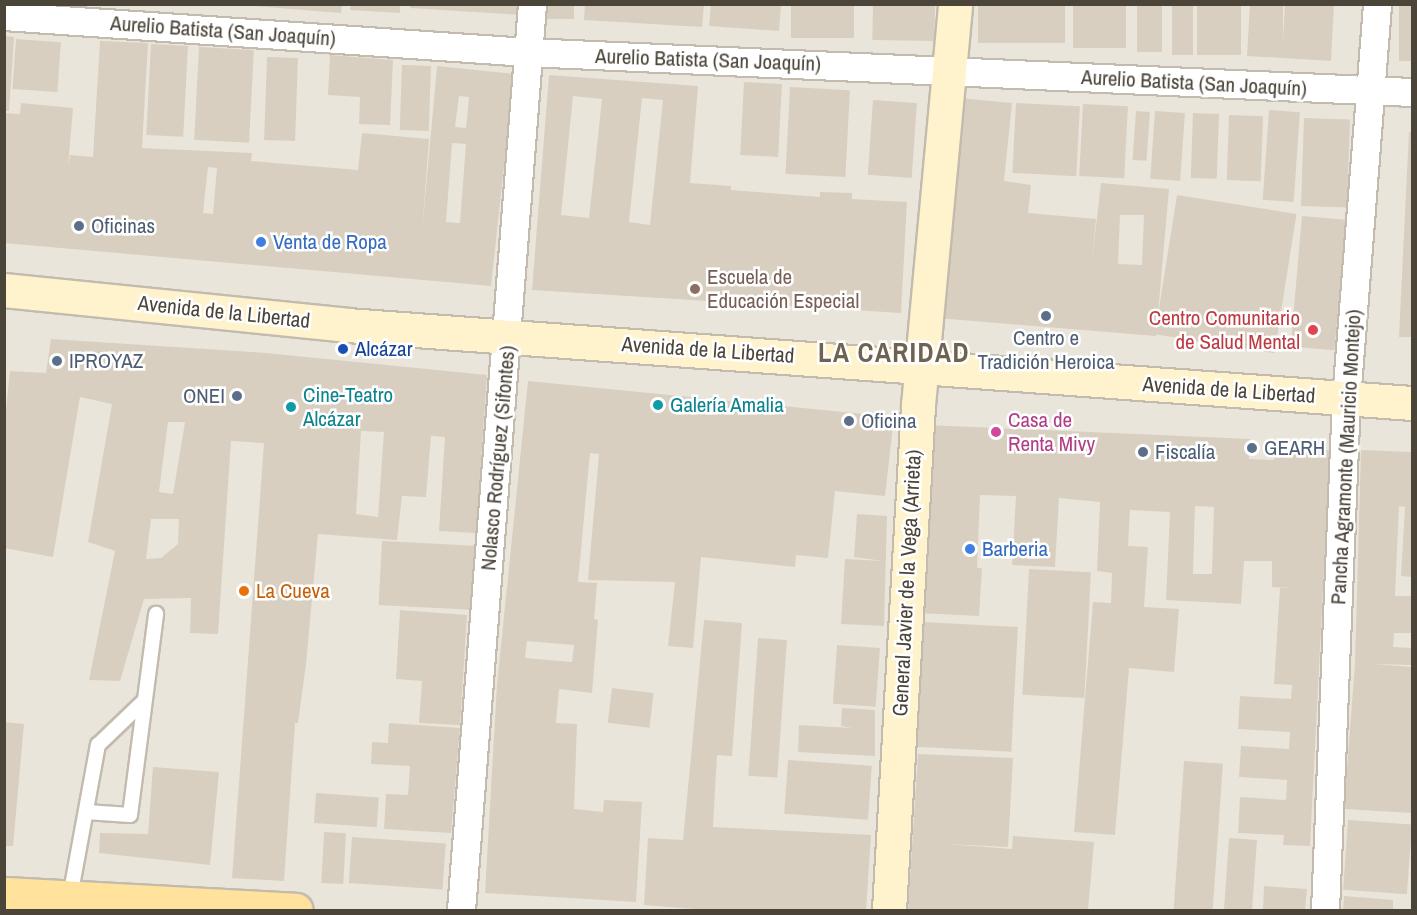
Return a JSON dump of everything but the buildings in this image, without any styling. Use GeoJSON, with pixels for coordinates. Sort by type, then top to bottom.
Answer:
{"type":"FeatureCollection","features":[{"type":"Feature","properties":{"kind":"main road","name":"General Javier de la Vega (Arrieta)"},"geometry":{"type":"LineString","coordinates":[[889,910],[921,366],[955,4]]}},
{"type":"Feature","properties":{"kind":"main road","name":"Avenida de la Libertad"},"geometry":{"type":"LineString","coordinates":[[4,290],[347,324],[1413,403]]}},
{"type":"Feature","properties":{"kind":"main road"},"geometry":{"type":"LineString","coordinates":[[4,894],[296,910]]}},
{"type":"Feature","properties":{"kind":"street","name":"Nolasco Rodríguez (Sifontes)"},"geometry":{"type":"LineString","coordinates":[[461,910],[508,336],[532,4]]}},
{"type":"Feature","properties":{"kind":"street","name":"Pancha Agramonte (Mauricio Montejo)"},"geometry":{"type":"LineString","coordinates":[[1325,910],[1346,399],[1377,4]]}},
{"type":"Feature","properties":{"kind":"street","name":"Aurelio Batista (San Joaquín)"},"geometry":{"type":"LineString","coordinates":[[4,16],[527,52],[947,70],[1369,93],[1413,92]]}},
{"type":"Feature","properties":{"kind":"lane"},"geometry":{"type":"LineString","coordinates":[[86,812],[130,815],[156,614]]}},
{"type":"Feature","properties":{"kind":"lane"},"geometry":{"type":"LineString","coordinates":[[70,899],[98,745],[144,701]]}},
{"type":"Feature","properties":{"kind":"shaded area"},"geometry":{"type":"Polygon","coordinates":[[[5,5],[1412,5],[1412,910],[5,910],[5,5]]]}},
{"type":"Feature","properties":{"kind":"place","name":"Oficinas"},"geometry":{"type":"Point","coordinates":[79,226]}},
{"type":"Feature","properties":{"kind":"place","name":"Venta de Ropa"},"geometry":{"type":"Point","coordinates":[261,242]}},
{"type":"Feature","properties":{"kind":"place","name":"Escuela de Educación Especial"},"geometry":{"type":"Point","coordinates":[695,289]}},
{"type":"Feature","properties":{"kind":"place","name":"Centro e Tradición Heroica"},"geometry":{"type":"Point","coordinates":[1046,316]}},
{"type":"Feature","properties":{"kind":"place","name":"Centro Comunitario de Salud Mental"},"geometry":{"type":"Point","coordinates":[1313,330]}},
{"type":"Feature","properties":{"kind":"place","name":"Alcázar"},"geometry":{"type":"Point","coordinates":[343,349]}},
{"type":"Feature","properties":{"kind":"place","name":"IPROYAZ"},"geometry":{"type":"Point","coordinates":[57,361]}},
{"type":"Feature","properties":{"kind":"place","name":"ONEI"},"geometry":{"type":"Point","coordinates":[237,396]}},
{"type":"Feature","properties":{"kind":"place","name":"Galería Amalia"},"geometry":{"type":"Point","coordinates":[658,405]}},
{"type":"Feature","properties":{"kind":"place","name":"Cine-Teatro Alcázar"},"geometry":{"type":"Point","coordinates":[291,407]}},
{"type":"Feature","properties":{"kind":"place","name":"Oficina"},"geometry":{"type":"Point","coordinates":[849,421]}},
{"type":"Feature","properties":{"kind":"place","name":"Casa de Renta Mivy"},"geometry":{"type":"Point","coordinates":[996,432]}},
{"type":"Feature","properties":{"kind":"place","name":"GEARH"},"geometry":{"type":"Point","coordinates":[1252,448]}},
{"type":"Feature","properties":{"kind":"place","name":"Fiscalía"},"geometry":{"type":"Point","coordinates":[1143,452]}},
{"type":"Feature","properties":{"kind":"place","name":"Barberia"},"geometry":{"type":"Point","coordinates":[970,549]}},
{"type":"Feature","properties":{"kind":"place","name":"La Cueva"},"geometry":{"type":"Point","coordinates":[244,591]}},
{"type":"Feature","properties":{"kind":"district","name":"LA CARIDAD"},"geometry":{"type":"Point","coordinates":[894,353]}}]}
